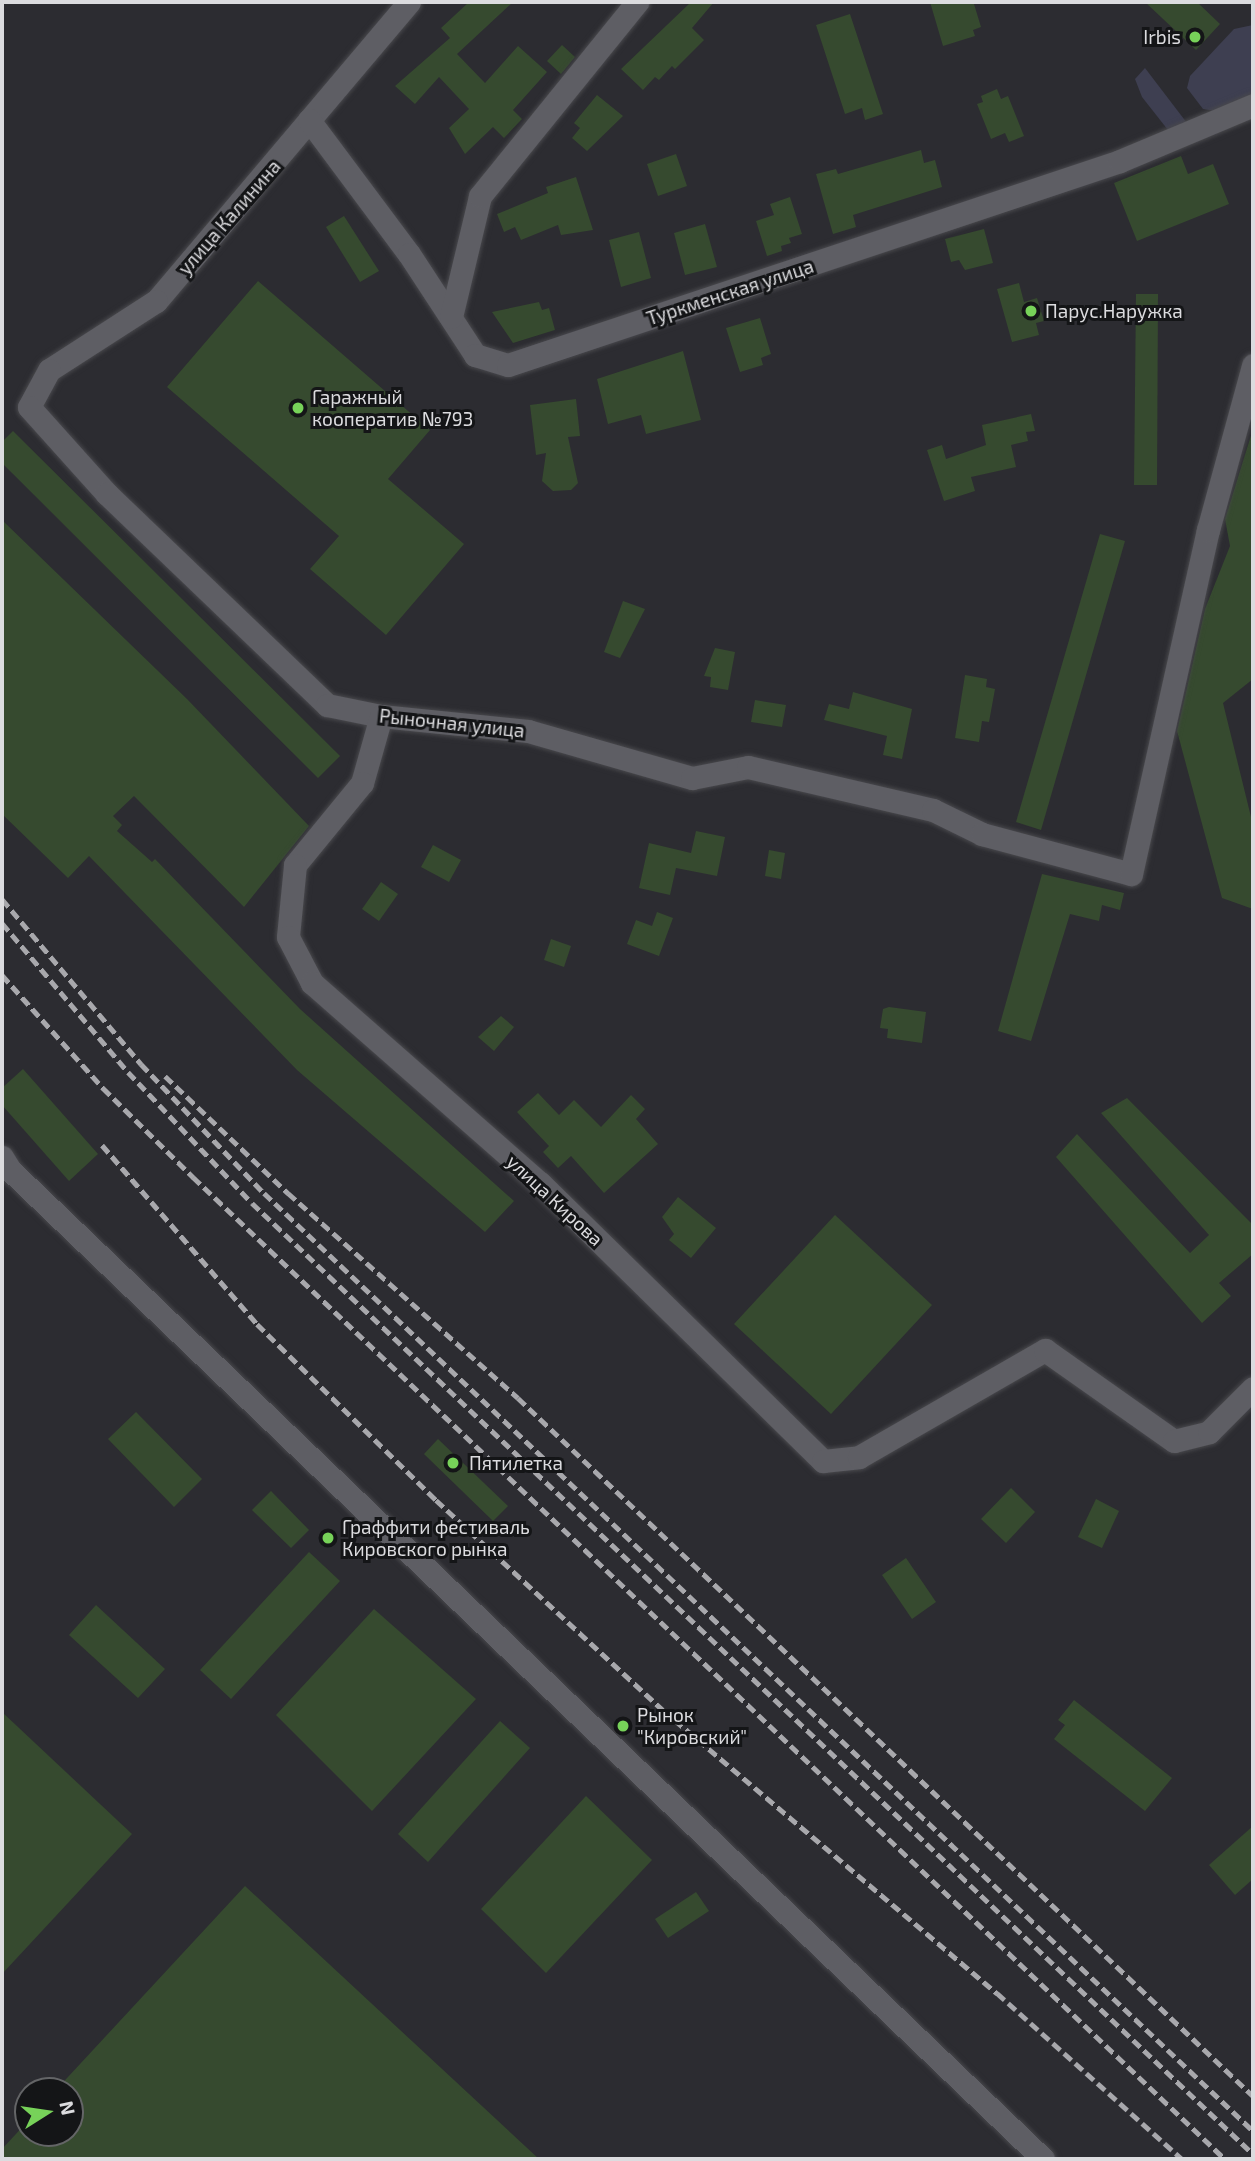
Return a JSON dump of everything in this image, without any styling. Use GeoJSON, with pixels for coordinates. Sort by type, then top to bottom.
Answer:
{"type":"FeatureCollection","features":[{"type":"Feature","properties":{"kind":"street","name":"улица Калинина"},"geometry":{"type":"LineString","coordinates":[[29,407],[50,370],[156,301],[409,2]]}},
{"type":"Feature","properties":{"kind":"street"},"geometry":{"type":"LineString","coordinates":[[451,317],[481,196],[637,2]]}},
{"type":"Feature","properties":{"kind":"street","name":"Туркменская улица"},"geometry":{"type":"LineString","coordinates":[[309,120],[451,317],[475,355],[508,365],[1120,161],[1253,105]]}},
{"type":"Feature","properties":{"kind":"street","name":"Рыночная улица"},"geometry":{"type":"LineString","coordinates":[[29,407],[107,494],[327,705],[381,716],[528,731],[692,778],[748,767],[933,810],[982,834],[1131,874],[1208,530],[1253,365]]}},
{"type":"Feature","properties":{"kind":"street","name":"улица Кирова"},"geometry":{"type":"LineString","coordinates":[[381,716],[362,783],[295,865],[288,937],[312,983],[540,1183],[823,1461],[859,1457],[1045,1350],[1174,1441],[1209,1432],[1253,1388]]}},
{"type":"Feature","properties":{"kind":"street"},"geometry":{"type":"LineString","coordinates":[[2,1157],[9,1170],[1043,2159]]}},
{"type":"Feature","properties":{"kind":"shaded area"},"geometry":{"type":"Polygon","coordinates":[[[1253,25],[1253,101],[1216,111],[1203,109],[1187,88],[1190,76],[1234,29],[1253,25]]]}},
{"type":"Feature","properties":{"kind":"shaded area"},"geometry":{"type":"Polygon","coordinates":[[[1145,68],[1190,127],[1168,130],[1142,97],[1135,79],[1145,68]]]}},
{"type":"Feature","properties":{"kind":"building"},"geometry":{"type":"Polygon","coordinates":[[[469,2],[513,2],[457,54],[485,83],[518,46],[547,72],[513,110],[522,119],[504,138],[493,127],[465,154],[449,128],[469,109],[439,77],[415,104],[395,86],[450,38],[441,28],[469,2]]]}},
{"type":"Feature","properties":{"kind":"building"},"geometry":{"type":"Polygon","coordinates":[[[691,2],[714,2],[692,28],[704,40],[675,69],[672,66],[659,80],[655,77],[643,90],[621,69],[691,2]]]}},
{"type":"Feature","properties":{"kind":"building"},"geometry":{"type":"Polygon","coordinates":[[[930,2],[974,4],[981,27],[973,30],[975,36],[943,46],[930,2]]]}},
{"type":"Feature","properties":{"kind":"building","name":"Irbis"},"geometry":{"type":"Polygon","coordinates":[[[1145,2],[1197,2],[1220,24],[1196,50],[1145,2]]]}},
{"type":"Feature","properties":{"kind":"building"},"geometry":{"type":"Polygon","coordinates":[[[850,14],[883,114],[865,120],[862,108],[845,114],[816,25],[850,14]]]}},
{"type":"Feature","properties":{"kind":"building"},"geometry":{"type":"Polygon","coordinates":[[[562,45],[575,57],[561,74],[547,61],[562,45]]]}},
{"type":"Feature","properties":{"kind":"building"},"geometry":{"type":"Polygon","coordinates":[[[997,89],[1001,99],[1008,96],[1024,136],[1009,142],[1005,133],[991,139],[977,104],[983,102],[981,96],[997,89]]]}},
{"type":"Feature","properties":{"kind":"building"},"geometry":{"type":"Polygon","coordinates":[[[597,95],[623,116],[587,151],[572,138],[580,128],[574,123],[597,95]]]}},
{"type":"Feature","properties":{"kind":"building"},"geometry":{"type":"Polygon","coordinates":[[[921,150],[924,163],[935,160],[942,187],[853,215],[856,227],[833,234],[816,174],[836,169],[838,174],[921,150]]]}},
{"type":"Feature","properties":{"kind":"building"},"geometry":{"type":"Polygon","coordinates":[[[676,154],[687,186],[658,196],[647,164],[676,154]]]}},
{"type":"Feature","properties":{"kind":"building"},"geometry":{"type":"Polygon","coordinates":[[[1181,156],[1188,174],[1213,164],[1229,204],[1137,241],[1114,183],[1181,156]]]}},
{"type":"Feature","properties":{"kind":"building"},"geometry":{"type":"Polygon","coordinates":[[[576,177],[593,230],[561,235],[558,225],[521,240],[515,227],[504,232],[497,214],[548,193],[546,187],[576,177]]]}},
{"type":"Feature","properties":{"kind":"building"},"geometry":{"type":"Polygon","coordinates":[[[790,197],[802,234],[789,238],[791,243],[781,246],[782,251],[767,256],[756,221],[774,215],[770,204],[790,197]]]}},
{"type":"Feature","properties":{"kind":"building"},"geometry":{"type":"Polygon","coordinates":[[[344,216],[379,271],[360,282],[326,227],[344,216]]]}},
{"type":"Feature","properties":{"kind":"building"},"geometry":{"type":"Polygon","coordinates":[[[705,224],[717,267],[685,275],[674,233],[705,224]]]}},
{"type":"Feature","properties":{"kind":"building"},"geometry":{"type":"Polygon","coordinates":[[[984,229],[993,263],[965,270],[959,260],[951,262],[945,239],[984,229]]]}},
{"type":"Feature","properties":{"kind":"building"},"geometry":{"type":"Polygon","coordinates":[[[639,232],[651,278],[621,287],[609,240],[639,232]]]}},
{"type":"Feature","properties":{"kind":"building","name":"Гаражный кооператив №793"},"geometry":{"type":"Polygon","coordinates":[[[258,281],[430,430],[388,479],[464,544],[386,635],[310,569],[339,536],[167,387],[258,281]]]}},
{"type":"Feature","properties":{"kind":"building"},"geometry":{"type":"Polygon","coordinates":[[[1019,283],[1024,302],[1037,298],[1044,321],[1036,323],[1039,335],[1012,342],[997,289],[1019,283]]]}},
{"type":"Feature","properties":{"kind":"building"},"geometry":{"type":"Polygon","coordinates":[[[1136,294],[1158,294],[1157,485],[1134,485],[1136,294]]]}},
{"type":"Feature","properties":{"kind":"building"},"geometry":{"type":"Polygon","coordinates":[[[539,302],[542,310],[549,308],[555,330],[513,343],[492,312],[539,302]]]}},
{"type":"Feature","properties":{"kind":"building"},"geometry":{"type":"Polygon","coordinates":[[[760,318],[771,354],[761,358],[763,365],[740,372],[726,328],[760,318]]]}},
{"type":"Feature","properties":{"kind":"building"},"geometry":{"type":"Polygon","coordinates":[[[683,351],[701,420],[646,434],[641,415],[608,424],[597,379],[683,351]]]}},
{"type":"Feature","properties":{"kind":"building"},"geometry":{"type":"Polygon","coordinates":[[[576,399],[580,436],[568,437],[578,483],[571,490],[553,491],[542,481],[546,453],[536,455],[530,405],[576,399]]]}},
{"type":"Feature","properties":{"kind":"building"},"geometry":{"type":"Polygon","coordinates":[[[1031,414],[1035,431],[1026,432],[1028,441],[1011,445],[1016,467],[971,477],[975,491],[944,501],[927,450],[942,445],[946,459],[986,445],[982,425],[1031,414]]]}},
{"type":"Feature","properties":{"kind":"building"},"geometry":{"type":"Polygon","coordinates":[[[1253,429],[1253,679],[1223,703],[1253,825],[1253,909],[1222,898],[1177,731],[1205,609],[1230,546],[1225,519],[1253,429]]]}},
{"type":"Feature","properties":{"kind":"building"},"geometry":{"type":"Polygon","coordinates":[[[13,431],[340,756],[318,778],[2,463],[2,442],[13,431]]]}},
{"type":"Feature","properties":{"kind":"building"},"geometry":{"type":"Polygon","coordinates":[[[2,520],[187,699],[309,826],[244,907],[134,796],[113,816],[122,825],[117,831],[152,862],[155,859],[300,1009],[514,1201],[485,1232],[297,1070],[89,856],[68,878],[2,814],[2,520]]]}},
{"type":"Feature","properties":{"kind":"building"},"geometry":{"type":"Polygon","coordinates":[[[1100,534],[1125,541],[1041,830],[1016,822],[1100,534]]]}},
{"type":"Feature","properties":{"kind":"building"},"geometry":{"type":"Polygon","coordinates":[[[623,601],[645,609],[620,658],[604,652],[623,601]]]}},
{"type":"Feature","properties":{"kind":"building"},"geometry":{"type":"Polygon","coordinates":[[[715,648],[735,652],[728,690],[710,687],[711,677],[704,676],[715,648]]]}},
{"type":"Feature","properties":{"kind":"building"},"geometry":{"type":"Polygon","coordinates":[[[965,675],[987,679],[986,687],[995,689],[989,722],[982,721],[979,742],[955,738],[965,675]]]}},
{"type":"Feature","properties":{"kind":"building"},"geometry":{"type":"Polygon","coordinates":[[[853,692],[912,709],[902,759],[883,755],[887,736],[824,720],[829,704],[849,709],[853,692]]]}},
{"type":"Feature","properties":{"kind":"building"},"geometry":{"type":"Polygon","coordinates":[[[755,700],[786,705],[782,727],[751,722],[755,700]]]}},
{"type":"Feature","properties":{"kind":"building"},"geometry":{"type":"Polygon","coordinates":[[[696,831],[725,837],[717,876],[676,868],[670,895],[639,888],[649,843],[691,853],[696,831]]]}},
{"type":"Feature","properties":{"kind":"building"},"geometry":{"type":"Polygon","coordinates":[[[433,845],[461,860],[449,882],[421,867],[433,845]]]}},
{"type":"Feature","properties":{"kind":"building"},"geometry":{"type":"Polygon","coordinates":[[[769,850],[785,853],[781,879],[765,876],[769,850]]]}},
{"type":"Feature","properties":{"kind":"building"},"geometry":{"type":"Polygon","coordinates":[[[1042,874],[1124,893],[1120,910],[1102,905],[1099,921],[1070,914],[1031,1041],[998,1031],[1042,874]]]}},
{"type":"Feature","properties":{"kind":"building"},"geometry":{"type":"Polygon","coordinates":[[[381,882],[398,894],[379,921],[362,909],[381,882]]]}},
{"type":"Feature","properties":{"kind":"building"},"geometry":{"type":"Polygon","coordinates":[[[657,912],[673,918],[659,956],[627,944],[636,920],[652,926],[657,912]]]}},
{"type":"Feature","properties":{"kind":"building"},"geometry":{"type":"Polygon","coordinates":[[[551,939],[571,946],[564,967],[544,960],[551,939]]]}},
{"type":"Feature","properties":{"kind":"building"},"geometry":{"type":"Polygon","coordinates":[[[889,1007],[926,1012],[922,1043],[887,1038],[888,1029],[880,1028],[883,1009],[889,1007]]]}},
{"type":"Feature","properties":{"kind":"building"},"geometry":{"type":"Polygon","coordinates":[[[501,1016],[514,1027],[494,1051],[478,1037],[501,1016]]]}},
{"type":"Feature","properties":{"kind":"building"},"geometry":{"type":"Polygon","coordinates":[[[23,1069],[98,1154],[69,1181],[2,1105],[2,1088],[23,1069]]]}},
{"type":"Feature","properties":{"kind":"building"},"geometry":{"type":"Polygon","coordinates":[[[538,1093],[559,1115],[574,1100],[601,1127],[631,1095],[645,1109],[636,1119],[658,1144],[604,1193],[571,1156],[558,1168],[543,1152],[549,1146],[517,1112],[538,1093]]]}},
{"type":"Feature","properties":{"kind":"building"},"geometry":{"type":"Polygon","coordinates":[[[1127,1098],[1253,1225],[1253,1254],[1219,1283],[1231,1296],[1202,1323],[1056,1157],[1077,1134],[1190,1253],[1209,1235],[1101,1113],[1127,1098]]]}},
{"type":"Feature","properties":{"kind":"building"},"geometry":{"type":"Polygon","coordinates":[[[678,1197],[716,1228],[691,1258],[669,1240],[674,1234],[662,1217],[678,1197]]]}},
{"type":"Feature","properties":{"kind":"building"},"geometry":{"type":"Polygon","coordinates":[[[835,1215],[932,1305],[831,1414],[734,1324],[835,1215]]]}},
{"type":"Feature","properties":{"kind":"building"},"geometry":{"type":"Polygon","coordinates":[[[136,1412],[202,1479],[174,1507],[108,1439],[136,1412]]]}},
{"type":"Feature","properties":{"kind":"building"},"geometry":{"type":"Polygon","coordinates":[[[438,1439],[508,1506],[493,1521],[424,1454],[438,1439]]]}},
{"type":"Feature","properties":{"kind":"building"},"geometry":{"type":"Polygon","coordinates":[[[1011,1488],[1035,1512],[1006,1543],[981,1519],[1011,1488]]]}},
{"type":"Feature","properties":{"kind":"building"},"geometry":{"type":"Polygon","coordinates":[[[271,1491],[309,1530],[291,1548],[252,1510],[271,1491]]]}},
{"type":"Feature","properties":{"kind":"building"},"geometry":{"type":"Polygon","coordinates":[[[1096,1499],[1119,1511],[1102,1548],[1078,1537],[1096,1499]]]}},
{"type":"Feature","properties":{"kind":"building"},"geometry":{"type":"Polygon","coordinates":[[[309,1552],[340,1581],[231,1699],[200,1670],[309,1552]]]}},
{"type":"Feature","properties":{"kind":"building"},"geometry":{"type":"Polygon","coordinates":[[[906,1558],[936,1602],[912,1619],[882,1575],[906,1558]]]}},
{"type":"Feature","properties":{"kind":"building"},"geometry":{"type":"Polygon","coordinates":[[[96,1605],[165,1669],[138,1698],[69,1635],[96,1605]]]}},
{"type":"Feature","properties":{"kind":"building"},"geometry":{"type":"Polygon","coordinates":[[[374,1609],[476,1699],[372,1811],[276,1715],[374,1609]]]}},
{"type":"Feature","properties":{"kind":"building"},"geometry":{"type":"Polygon","coordinates":[[[1074,1700],[1172,1778],[1145,1811],[1054,1739],[1065,1725],[1058,1720],[1074,1700]]]}},
{"type":"Feature","properties":{"kind":"building"},"geometry":{"type":"Polygon","coordinates":[[[2,1712],[132,1834],[2,1974],[2,1712]]]}},
{"type":"Feature","properties":{"kind":"building"},"geometry":{"type":"Polygon","coordinates":[[[500,1721],[530,1748],[428,1862],[398,1834],[500,1721]]]}},
{"type":"Feature","properties":{"kind":"building"},"geometry":{"type":"Polygon","coordinates":[[[586,1796],[652,1860],[546,1973],[481,1909],[586,1796]]]}},
{"type":"Feature","properties":{"kind":"building"},"geometry":{"type":"Polygon","coordinates":[[[1253,1826],[1253,1879],[1235,1895],[1209,1865],[1253,1826]]]}},
{"type":"Feature","properties":{"kind":"building"},"geometry":{"type":"Polygon","coordinates":[[[245,1886],[539,2159],[2,2159],[2,2149],[14,2136],[14,2147],[84,2147],[84,2077],[68,2077],[245,1886]]]}},
{"type":"Feature","properties":{"kind":"building"},"geometry":{"type":"Polygon","coordinates":[[[696,1892],[709,1911],[668,1938],[655,1919],[696,1892]]]}},
{"type":"Feature","properties":{"kind":"railway"},"geometry":{"type":"LineString","coordinates":[[2,899],[141,1064],[264,1193],[1253,2131]]}},
{"type":"Feature","properties":{"kind":"railway"},"geometry":{"type":"LineString","coordinates":[[2,923],[128,1072],[252,1203],[1253,2154]]}},
{"type":"Feature","properties":{"kind":"railway"},"geometry":{"type":"LineString","coordinates":[[2,975],[103,1088],[193,1177],[1225,2159]]}},
{"type":"Feature","properties":{"kind":"railway"},"geometry":{"type":"LineString","coordinates":[[165,1076],[288,1193],[518,1398],[1253,2096]]}},
{"type":"Feature","properties":{"kind":"railway"},"geometry":{"type":"LineString","coordinates":[[102,1145],[257,1324],[436,1500],[663,1710],[997,1993],[1182,2159]]}},
{"type":"Feature","properties":{"kind":"place","name":"Irbis"},"geometry":{"type":"Point","coordinates":[1195,37]}},
{"type":"Feature","properties":{"kind":"place","name":"Парус.Наружка"},"geometry":{"type":"Point","coordinates":[1031,311]}},
{"type":"Feature","properties":{"kind":"place","name":"Гаражный кооператив №793"},"geometry":{"type":"Point","coordinates":[298,408]}},
{"type":"Feature","properties":{"kind":"place","name":"Пятилетка"},"geometry":{"type":"Point","coordinates":[453,1463]}},
{"type":"Feature","properties":{"kind":"place","name":"Граффити фестиваль Кировского рынка"},"geometry":{"type":"Point","coordinates":[328,1538]}},
{"type":"Feature","properties":{"kind":"place","name":"Рынок \"Кировский\""},"geometry":{"type":"Point","coordinates":[623,1726]}}]}
